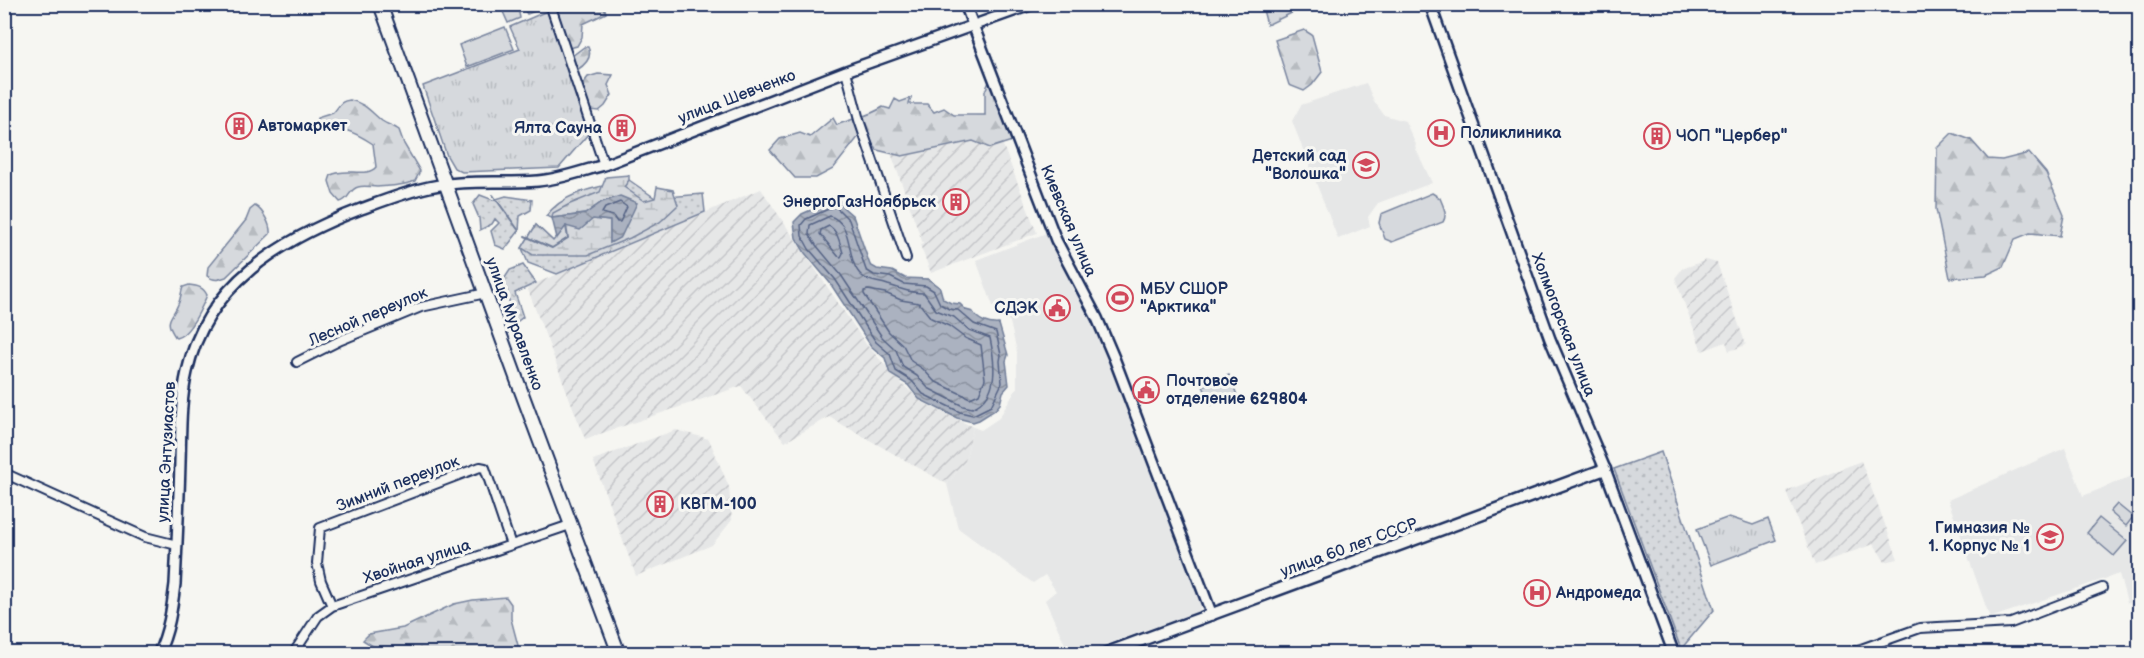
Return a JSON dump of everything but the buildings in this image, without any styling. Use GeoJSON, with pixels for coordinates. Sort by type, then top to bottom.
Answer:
{"type":"FeatureCollection","features":[{"type":"Feature","properties":{"kind":"main road","name":"улица Муравленко"},"geometry":{"type":"LineString","coordinates":[[380,4],[619,654]]}},
{"type":"Feature","properties":{"kind":"main road","name":"улица 60 лет СССР"},"geometry":{"type":"LineString","coordinates":[[1104,654],[1605,469]]}},
{"type":"Feature","properties":{"kind":"street"},"geometry":{"type":"LineString","coordinates":[[550,4],[604,165]]}},
{"type":"Feature","properties":{"kind":"street","name":"Киевская улица"},"geometry":{"type":"LineString","coordinates":[[965,4],[1060,248],[1097,318],[1114,358],[1212,615]]}},
{"type":"Feature","properties":{"kind":"street","name":"улица Шевченко"},"geometry":{"type":"LineString","coordinates":[[446,184],[539,181],[571,175],[604,165],[846,71],[1033,4]]}},
{"type":"Feature","properties":{"kind":"street","name":"Холмогорская улица"},"geometry":{"type":"LineString","coordinates":[[1431,4],[1550,339],[1605,469],[1674,654]]}},
{"type":"Feature","properties":{"kind":"street"},"geometry":{"type":"LineString","coordinates":[[846,71],[859,120],[906,258]]}},
{"type":"Feature","properties":{"kind":"street","name":"улица Энтузиастов"},"geometry":{"type":"LineString","coordinates":[[158,654],[171,612],[177,545],[183,390],[196,341],[219,303],[261,260],[301,235],[370,206],[429,187],[446,184]]}},
{"type":"Feature","properties":{"kind":"street","name":"Лесной переулок"},"geometry":{"type":"LineString","coordinates":[[297,362],[341,340],[421,307],[486,293]]}},
{"type":"Feature","properties":{"kind":"street","name":"Зимний переулок"},"geometry":{"type":"LineString","coordinates":[[332,606],[321,581],[317,563],[320,528],[480,467],[485,468],[488,473],[511,545]]}},
{"type":"Feature","properties":{"kind":"street"},"geometry":{"type":"LineString","coordinates":[[4,473],[145,537],[177,545]]}},
{"type":"Feature","properties":{"kind":"street","name":"Хвойная улица"},"geometry":{"type":"LineString","coordinates":[[293,654],[311,624],[332,606],[570,525]]}},
{"type":"Feature","properties":{"kind":"street"},"geometry":{"type":"LineString","coordinates":[[1847,654],[1920,628],[2011,623],[2102,588]]}},
{"type":"Feature","properties":{"kind":"shaded area","name":"Детский сад \"Волошка\""},"geometry":{"type":"Polygon","coordinates":[[[1366,83],[1374,101],[1384,115],[1405,121],[1432,183],[1378,203],[1368,217],[1370,226],[1338,239],[1292,121],[1301,105],[1366,83]]]}},
{"type":"Feature","properties":{"kind":"shaded area"},"geometry":{"type":"Polygon","coordinates":[[[992,117],[1037,233],[931,273],[891,153],[992,117]]]}},
{"type":"Feature","properties":{"kind":"shaded area"},"geometry":{"type":"Polygon","coordinates":[[[761,189],[866,344],[903,385],[924,403],[973,427],[965,462],[947,484],[829,417],[785,442],[741,386],[585,439],[527,287],[761,189]]]}},
{"type":"Feature","properties":{"kind":"shaded area"},"geometry":{"type":"Polygon","coordinates":[[[1049,232],[1106,352],[1202,603],[1199,611],[1082,653],[1069,653],[1045,600],[1056,591],[1045,575],[1033,583],[958,528],[947,484],[965,462],[973,427],[981,430],[999,418],[1017,388],[1017,352],[1010,322],[993,306],[976,260],[1049,232]]]}},
{"type":"Feature","properties":{"kind":"shaded area"},"geometry":{"type":"Polygon","coordinates":[[[1706,260],[1717,263],[1746,345],[1729,351],[1726,342],[1702,351],[1675,278],[1682,269],[1706,260]]]}},
{"type":"Feature","properties":{"kind":"shaded area"},"geometry":{"type":"Polygon","coordinates":[[[676,430],[709,439],[729,487],[732,520],[712,545],[636,576],[593,460],[676,430]]]}},
{"type":"Feature","properties":{"kind":"shaded area","name":"Гимназия № 1. Корпус № 1"},"geometry":{"type":"Polygon","coordinates":[[[2065,448],[2083,496],[2139,473],[2139,609],[2127,602],[2119,574],[1990,618],[1948,500],[2065,448]]]}},
{"type":"Feature","properties":{"kind":"shaded area"},"geometry":{"type":"Polygon","coordinates":[[[1861,461],[1898,559],[1885,562],[1874,544],[1815,565],[1786,491],[1861,461]]]}},
{"type":"Feature","properties":{"kind":"green space"},"geometry":{"type":"Polygon","coordinates":[[[500,5],[542,5],[543,8],[527,14],[522,6],[518,8],[520,18],[508,23],[500,5]]]}},
{"type":"Feature","properties":{"kind":"green space"},"geometry":{"type":"Polygon","coordinates":[[[554,5],[604,6],[606,13],[583,24],[582,37],[577,46],[569,48],[554,5]]]}},
{"type":"Feature","properties":{"kind":"green space"},"geometry":{"type":"Polygon","coordinates":[[[1308,5],[1267,25],[1262,6],[1308,5]]]}},
{"type":"Feature","properties":{"kind":"green space"},"geometry":{"type":"Polygon","coordinates":[[[547,11],[589,133],[559,168],[462,172],[454,168],[447,156],[423,86],[520,49],[510,27],[547,11]]]}},
{"type":"Feature","properties":{"kind":"green space"},"geometry":{"type":"Polygon","coordinates":[[[505,27],[514,49],[467,67],[459,45],[505,27]]]}},
{"type":"Feature","properties":{"kind":"green space"},"geometry":{"type":"Polygon","coordinates":[[[1304,30],[1312,35],[1322,72],[1304,91],[1289,85],[1275,40],[1304,30]]]}},
{"type":"Feature","properties":{"kind":"green space"},"geometry":{"type":"Polygon","coordinates":[[[584,47],[588,47],[590,54],[577,70],[572,56],[584,47]]]}},
{"type":"Feature","properties":{"kind":"green space"},"geometry":{"type":"Polygon","coordinates":[[[598,74],[613,75],[608,85],[612,95],[599,111],[590,110],[582,85],[588,77],[598,74]]]}},
{"type":"Feature","properties":{"kind":"green space"},"geometry":{"type":"Polygon","coordinates":[[[989,82],[1012,141],[990,148],[973,141],[902,156],[877,150],[863,131],[833,169],[816,178],[795,178],[770,150],[780,139],[800,133],[810,137],[833,118],[837,125],[883,107],[890,109],[895,99],[900,102],[911,98],[909,104],[927,104],[934,112],[944,108],[954,115],[985,115],[985,91],[989,82]]]}},
{"type":"Feature","properties":{"kind":"green space"},"geometry":{"type":"Polygon","coordinates":[[[350,100],[364,106],[382,121],[399,130],[404,144],[420,171],[415,181],[396,186],[358,187],[340,202],[333,194],[329,181],[331,175],[343,172],[367,172],[376,167],[373,144],[349,131],[322,127],[316,123],[317,118],[333,113],[342,103],[350,100]]]}},
{"type":"Feature","properties":{"kind":"green space"},"geometry":{"type":"Polygon","coordinates":[[[1952,133],[1971,140],[1988,159],[2002,160],[2029,153],[2046,173],[2064,215],[2060,236],[2030,233],[2015,239],[2003,267],[1986,275],[1950,278],[1936,209],[1937,148],[1952,133]]]}},
{"type":"Feature","properties":{"kind":"green space"},"geometry":{"type":"Polygon","coordinates":[[[629,175],[629,180],[624,187],[644,201],[655,198],[657,187],[673,190],[678,205],[660,222],[630,238],[588,255],[533,255],[522,248],[536,225],[553,241],[566,226],[593,219],[610,221],[610,242],[636,203],[602,202],[585,214],[552,218],[553,213],[600,192],[606,177],[629,175]]]}},
{"type":"Feature","properties":{"kind":"green space"},"geometry":{"type":"Polygon","coordinates":[[[629,180],[655,198],[703,194],[705,212],[557,274],[528,263],[522,248],[536,225],[553,241],[585,214],[552,218],[546,216],[554,207],[563,200],[584,191],[629,180]]]}},
{"type":"Feature","properties":{"kind":"green space"},"geometry":{"type":"Polygon","coordinates":[[[1432,193],[1440,198],[1444,207],[1443,222],[1392,242],[1385,239],[1379,223],[1381,214],[1432,193]]]}},
{"type":"Feature","properties":{"kind":"green space"},"geometry":{"type":"Polygon","coordinates":[[[480,195],[493,200],[506,196],[532,200],[531,210],[520,216],[519,231],[505,249],[495,245],[491,231],[499,223],[495,219],[492,224],[480,230],[479,218],[473,204],[480,195]]]}},
{"type":"Feature","properties":{"kind":"green space"},"geometry":{"type":"Polygon","coordinates":[[[255,206],[266,218],[270,234],[226,277],[216,280],[207,276],[208,267],[255,206]]]}},
{"type":"Feature","properties":{"kind":"green space"},"geometry":{"type":"Polygon","coordinates":[[[523,265],[536,283],[515,293],[523,317],[514,324],[505,318],[511,314],[509,300],[500,300],[499,287],[510,270],[523,265]]]}},
{"type":"Feature","properties":{"kind":"green space"},"geometry":{"type":"Polygon","coordinates":[[[189,285],[200,287],[207,295],[191,326],[176,338],[169,322],[177,308],[183,287],[189,285]]]}},
{"type":"Feature","properties":{"kind":"green space"},"geometry":{"type":"Polygon","coordinates":[[[1229,375],[1237,395],[1211,405],[1203,386],[1229,375]]]}},
{"type":"Feature","properties":{"kind":"green space"},"geometry":{"type":"Polygon","coordinates":[[[1661,452],[1714,610],[1681,649],[1614,469],[1661,452]]]}},
{"type":"Feature","properties":{"kind":"green space"},"geometry":{"type":"Polygon","coordinates":[[[2117,504],[2133,517],[2126,526],[2110,512],[2117,504]]]}},
{"type":"Feature","properties":{"kind":"green space"},"geometry":{"type":"Polygon","coordinates":[[[1729,517],[1753,525],[1768,519],[1776,540],[1711,565],[1697,529],[1729,517]]]}},
{"type":"Feature","properties":{"kind":"green space"},"geometry":{"type":"Polygon","coordinates":[[[2099,518],[2127,541],[2114,556],[2087,533],[2099,518]]]}},
{"type":"Feature","properties":{"kind":"green space"},"geometry":{"type":"Polygon","coordinates":[[[506,597],[511,604],[511,619],[520,653],[384,653],[363,640],[369,634],[403,628],[454,604],[506,597]]]}},
{"type":"Feature","properties":{"kind":"water"},"geometry":{"type":"Polygon","coordinates":[[[620,196],[637,203],[621,237],[610,243],[610,221],[593,219],[580,230],[566,226],[557,238],[552,218],[585,214],[602,202],[620,196]]]}},
{"type":"Feature","properties":{"kind":"water"},"geometry":{"type":"Polygon","coordinates":[[[838,198],[853,216],[870,265],[877,269],[892,271],[905,278],[928,279],[940,288],[943,299],[960,304],[984,322],[999,324],[1008,355],[1006,361],[1009,385],[1003,392],[1000,404],[995,410],[973,422],[957,418],[919,399],[908,385],[890,374],[885,358],[871,346],[830,283],[805,253],[796,238],[794,222],[802,214],[838,198]]]}},
{"type":"Feature","properties":{"kind":"waterway"},"geometry":{"type":"LineString","coordinates":[[493,195],[519,231]]}},
{"type":"Feature","properties":{"kind":"waterway"},"geometry":{"type":"LineString","coordinates":[[525,236],[552,248],[568,238],[566,226]]}},
{"type":"Feature","properties":{"kind":"place","name":"Автомаркет"},"geometry":{"type":"Point","coordinates":[239,126]}},
{"type":"Feature","properties":{"kind":"place","name":"Ялта Сауна"},"geometry":{"type":"Point","coordinates":[622,128]}},
{"type":"Feature","properties":{"kind":"place","name":"Поликлиника"},"geometry":{"type":"Point","coordinates":[1441,133]}},
{"type":"Feature","properties":{"kind":"place","name":"ЧОП \"Цербер\""},"geometry":{"type":"Point","coordinates":[1657,136]}},
{"type":"Feature","properties":{"kind":"place","name":"Детский сад \"Волошка\""},"geometry":{"type":"Point","coordinates":[1366,165]}},
{"type":"Feature","properties":{"kind":"place","name":"ЭнергоГазНоябрьск"},"geometry":{"type":"Point","coordinates":[956,202]}},
{"type":"Feature","properties":{"kind":"place","name":"МБУ СШОР \"Арктика\""},"geometry":{"type":"Point","coordinates":[1120,298]}},
{"type":"Feature","properties":{"kind":"place","name":"СДЭК"},"geometry":{"type":"Point","coordinates":[1057,308]}},
{"type":"Feature","properties":{"kind":"place","name":"Почтовое отделение 629804"},"geometry":{"type":"Point","coordinates":[1146,390]}},
{"type":"Feature","properties":{"kind":"place","name":"КВГМ-100"},"geometry":{"type":"Point","coordinates":[660,504]}},
{"type":"Feature","properties":{"kind":"place","name":"Гимназия № 1. Корпус № 1"},"geometry":{"type":"Point","coordinates":[2050,537]}},
{"type":"Feature","properties":{"kind":"place","name":"Андромеда"},"geometry":{"type":"Point","coordinates":[1537,593]}}]}
